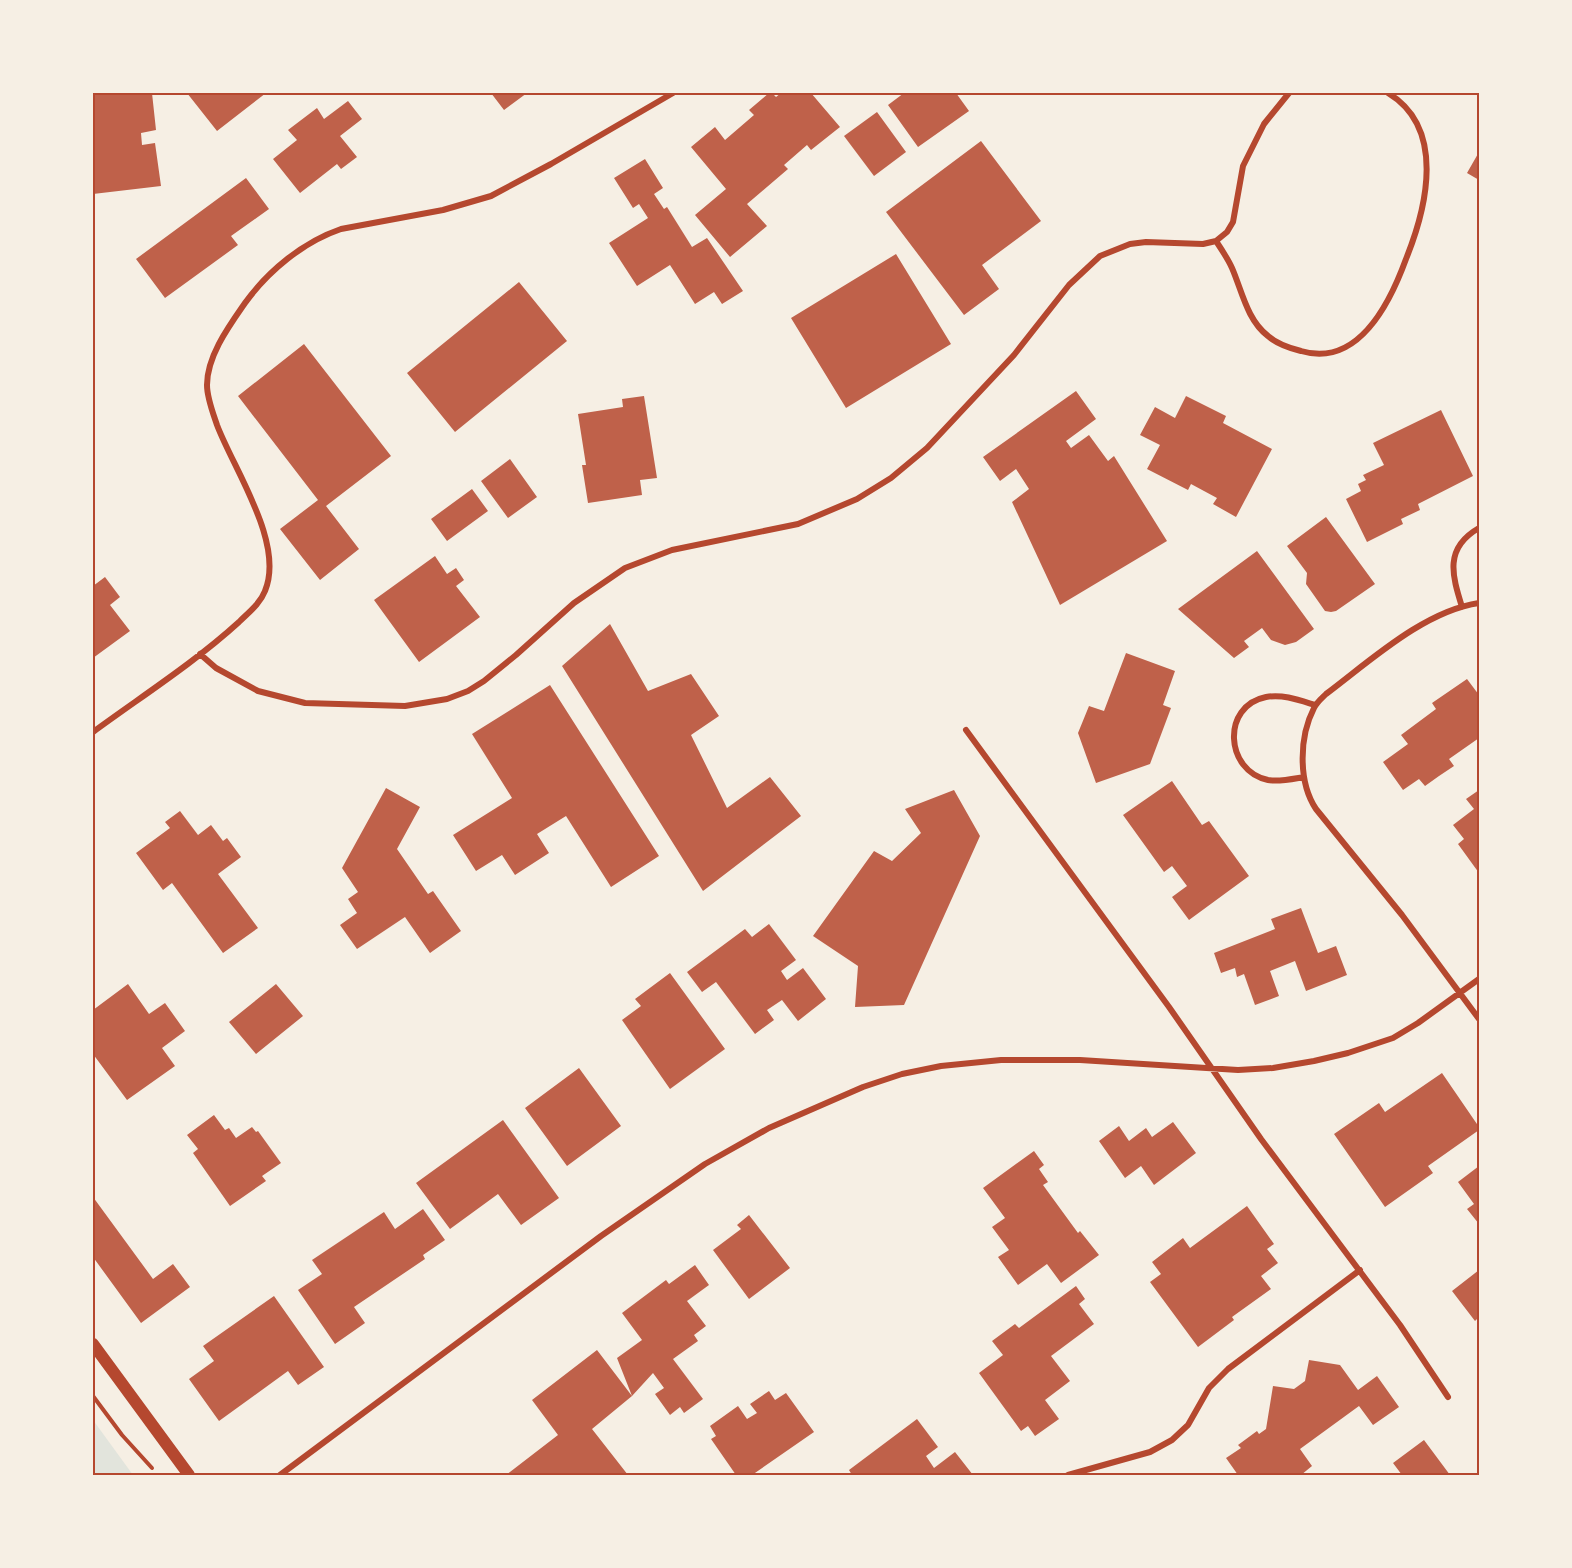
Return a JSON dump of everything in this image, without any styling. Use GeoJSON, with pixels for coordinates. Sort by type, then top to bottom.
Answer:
{"type":"FeatureCollection","features":[{"type":"Feature","properties":{"kind":"main road"},"geometry":{"type":"LineString","coordinates":[[93,1344],[189,1475]]}},
{"type":"Feature","properties":{"kind":"street"},"geometry":{"type":"LineString","coordinates":[[93,732],[200,654],[257,605],[265,594],[270,559],[262,527],[224,443],[212,411],[207,386],[210,365],[220,342],[234,318],[261,283],[290,258],[326,234],[341,229],[443,210],[491,196],[551,165],[672,93]]}},
{"type":"Feature","properties":{"kind":"street"},"geometry":{"type":"LineString","coordinates":[[200,654],[216,668],[258,691],[305,703],[405,706],[447,699],[468,691],[500,669],[573,603],[625,568],[672,550],[798,524],[856,499],[891,478],[927,448],[1014,355],[1070,285],[1100,256],[1130,244],[1146,242],[1203,244],[1216,241],[1227,232],[1233,222],[1243,166],[1252,145],[1264,124],[1289,93]]}},
{"type":"Feature","properties":{"kind":"street"},"geometry":{"type":"LineString","coordinates":[[1216,241],[1232,267],[1244,300],[1254,319],[1266,335],[1276,343],[1304,352],[1330,353],[1342,349],[1368,330],[1379,316],[1400,275],[1418,227],[1427,180],[1426,154],[1416,122],[1401,103],[1388,93]]}},
{"type":"Feature","properties":{"kind":"street"},"geometry":{"type":"LineString","coordinates":[[1462,607],[1453,580],[1454,557],[1462,541],[1479,528]]}},
{"type":"Feature","properties":{"kind":"street"},"geometry":{"type":"LineString","coordinates":[[1479,603],[1440,614],[1424,622],[1334,688],[1315,705],[1308,722],[1304,745],[1306,790],[1316,809],[1408,923],[1479,1019]]}},
{"type":"Feature","properties":{"kind":"street"},"geometry":{"type":"LineString","coordinates":[[1304,777],[1269,780],[1256,776],[1246,769],[1236,755],[1233,742],[1234,729],[1244,711],[1258,699],[1281,696],[1315,705]]}},
{"type":"Feature","properties":{"kind":"street"},"geometry":{"type":"LineString","coordinates":[[966,730],[1261,1139],[1414,1344],[1448,1396]]}},
{"type":"Feature","properties":{"kind":"street"},"geometry":{"type":"LineString","coordinates":[[280,1475],[601,1236],[681,1181],[743,1142],[863,1087],[902,1074],[941,1066],[1001,1060],[1080,1059],[1238,1070],[1273,1068],[1348,1053],[1393,1038],[1479,979]]}},
{"type":"Feature","properties":{"kind":"street"},"geometry":{"type":"LineString","coordinates":[[1068,1475],[1150,1452],[1172,1440],[1188,1425],[1209,1388],[1228,1369],[1360,1270]]}},
{"type":"Feature","properties":{"kind":"path"},"geometry":{"type":"LineString","coordinates":[[93,1396],[122,1435],[154,1470]]}},
{"type":"Feature","properties":{"kind":"shaded area"},"geometry":{"type":"Polygon","coordinates":[[[93,1420],[133,1475],[93,1475],[93,1420]]]}},
{"type":"Feature","properties":{"kind":"building"},"geometry":{"type":"Polygon","coordinates":[[[93,93],[152,93],[156,130],[141,133],[142,145],[155,143],[161,186],[93,194],[93,93]]]}},
{"type":"Feature","properties":{"kind":"building"},"geometry":{"type":"Polygon","coordinates":[[[187,93],[266,93],[217,131],[187,93]]]}},
{"type":"Feature","properties":{"kind":"building"},"geometry":{"type":"Polygon","coordinates":[[[491,93],[527,93],[504,110],[491,93]]]}},
{"type":"Feature","properties":{"kind":"building"},"geometry":{"type":"Polygon","coordinates":[[[769,93],[776,97],[781,93],[811,93],[840,127],[811,150],[807,145],[784,165],[788,169],[747,204],[767,226],[730,257],[695,215],[726,189],[691,147],[715,127],[725,140],[754,115],[749,110],[769,93]]]}},
{"type":"Feature","properties":{"kind":"building"},"geometry":{"type":"Polygon","coordinates":[[[904,93],[956,93],[969,111],[918,147],[888,105],[904,93]]]}},
{"type":"Feature","properties":{"kind":"building"},"geometry":{"type":"Polygon","coordinates":[[[348,101],[362,119],[340,136],[357,157],[341,169],[337,164],[300,193],[273,159],[297,140],[288,130],[317,108],[324,119],[348,101]]]}},
{"type":"Feature","properties":{"kind":"building"},"geometry":{"type":"Polygon","coordinates":[[[877,112],[906,152],[874,176],[844,136],[877,112]]]}},
{"type":"Feature","properties":{"kind":"building"},"geometry":{"type":"Polygon","coordinates":[[[981,141],[1041,221],[982,265],[999,289],[964,315],[886,212],[981,141]]]}},
{"type":"Feature","properties":{"kind":"building"},"geometry":{"type":"Polygon","coordinates":[[[1479,152],[1479,180],[1467,173],[1479,152]]]}},
{"type":"Feature","properties":{"kind":"building"},"geometry":{"type":"Polygon","coordinates":[[[645,159],[663,188],[654,194],[664,209],[667,207],[692,247],[707,238],[743,291],[722,304],[714,292],[695,304],[670,265],[637,286],[609,243],[648,218],[639,204],[633,208],[614,178],[645,159]]]}},
{"type":"Feature","properties":{"kind":"building"},"geometry":{"type":"Polygon","coordinates":[[[246,178],[269,209],[231,236],[238,245],[165,298],[136,259],[246,178]]]}},
{"type":"Feature","properties":{"kind":"building"},"geometry":{"type":"Polygon","coordinates":[[[896,254],[951,344],[846,408],[791,318],[896,254]]]}},
{"type":"Feature","properties":{"kind":"building"},"geometry":{"type":"Polygon","coordinates":[[[519,282],[567,341],[455,432],[407,373],[519,282]]]}},
{"type":"Feature","properties":{"kind":"building"},"geometry":{"type":"Polygon","coordinates":[[[304,344],[391,456],[326,506],[359,549],[320,580],[280,529],[318,500],[238,396],[304,344]]]}},
{"type":"Feature","properties":{"kind":"building"},"geometry":{"type":"Polygon","coordinates":[[[1076,391],[1096,419],[1066,441],[1071,448],[1089,435],[1108,461],[1114,456],[1167,541],[1060,605],[1012,502],[1029,489],[1016,469],[1000,481],[983,457],[1076,391]]]}},
{"type":"Feature","properties":{"kind":"building"},"geometry":{"type":"Polygon","coordinates":[[[644,396],[657,478],[640,480],[642,495],[588,503],[582,465],[586,465],[578,414],[623,407],[622,399],[644,396]]]}},
{"type":"Feature","properties":{"kind":"building"},"geometry":{"type":"Polygon","coordinates":[[[1186,396],[1226,416],[1223,423],[1272,449],[1236,517],[1213,504],[1217,498],[1191,484],[1188,490],[1147,469],[1160,445],[1140,435],[1155,407],[1175,418],[1186,396]]]}},
{"type":"Feature","properties":{"kind":"building"},"geometry":{"type":"Polygon","coordinates":[[[1441,410],[1473,476],[1418,504],[1420,510],[1401,519],[1403,524],[1367,542],[1346,499],[1361,491],[1358,484],[1366,480],[1363,475],[1384,465],[1373,443],[1441,410]]]}},
{"type":"Feature","properties":{"kind":"building"},"geometry":{"type":"Polygon","coordinates":[[[510,459],[537,497],[508,518],[481,481],[510,459]]]}},
{"type":"Feature","properties":{"kind":"building"},"geometry":{"type":"Polygon","coordinates":[[[472,489],[488,511],[447,541],[431,519],[472,489]]]}},
{"type":"Feature","properties":{"kind":"building"},"geometry":{"type":"Polygon","coordinates":[[[1326,517],[1375,584],[1336,611],[1331,612],[1325,611],[1306,584],[1307,573],[1287,546],[1326,517]]]}},
{"type":"Feature","properties":{"kind":"building"},"geometry":{"type":"Polygon","coordinates":[[[1257,551],[1314,629],[1296,642],[1285,645],[1271,640],[1262,628],[1244,641],[1249,647],[1234,658],[1178,609],[1257,551]]]}},
{"type":"Feature","properties":{"kind":"building"},"geometry":{"type":"Polygon","coordinates":[[[435,556],[447,574],[456,568],[464,580],[456,586],[480,617],[419,662],[374,600],[435,556]]]}},
{"type":"Feature","properties":{"kind":"building"},"geometry":{"type":"Polygon","coordinates":[[[105,577],[120,597],[110,605],[130,631],[93,658],[93,586],[105,577]]]}},
{"type":"Feature","properties":{"kind":"building"},"geometry":{"type":"Polygon","coordinates":[[[610,624],[648,691],[691,674],[719,716],[691,735],[727,808],[770,777],[801,816],[703,891],[562,666],[610,624]]]}},
{"type":"Feature","properties":{"kind":"building"},"geometry":{"type":"Polygon","coordinates":[[[1126,653],[1175,671],[1163,705],[1171,708],[1150,764],[1096,783],[1078,733],[1089,706],[1104,711],[1126,653]]]}},
{"type":"Feature","properties":{"kind":"building"},"geometry":{"type":"Polygon","coordinates":[[[1467,679],[1479,695],[1479,738],[1449,759],[1454,766],[1425,786],[1419,779],[1403,790],[1383,762],[1408,744],[1401,735],[1436,709],[1432,703],[1467,679]]]}},
{"type":"Feature","properties":{"kind":"building"},"geometry":{"type":"Polygon","coordinates":[[[550,685],[659,856],[611,887],[566,816],[537,834],[549,853],[515,875],[502,855],[476,871],[453,835],[512,798],[472,734],[550,685]]]}},
{"type":"Feature","properties":{"kind":"building"},"geometry":{"type":"Polygon","coordinates":[[[1172,781],[1202,825],[1209,821],[1249,876],[1189,920],[1172,897],[1187,886],[1172,866],[1164,872],[1123,815],[1172,781]]]}},
{"type":"Feature","properties":{"kind":"building"},"geometry":{"type":"Polygon","coordinates":[[[386,788],[420,807],[397,849],[428,894],[433,891],[461,931],[430,953],[405,917],[357,949],[340,925],[357,913],[348,899],[358,892],[342,868],[386,788]]]}},
{"type":"Feature","properties":{"kind":"building"},"geometry":{"type":"Polygon","coordinates":[[[954,790],[980,836],[904,1005],[855,1007],[858,966],[813,936],[874,851],[892,861],[921,833],[905,809],[954,790]]]}},
{"type":"Feature","properties":{"kind":"building"},"geometry":{"type":"Polygon","coordinates":[[[1479,790],[1479,873],[1458,844],[1464,839],[1453,825],[1474,809],[1466,799],[1479,790]]]}},
{"type":"Feature","properties":{"kind":"building"},"geometry":{"type":"Polygon","coordinates":[[[180,811],[198,835],[211,825],[223,841],[227,838],[241,857],[218,874],[258,928],[223,953],[172,883],[163,890],[136,853],[170,828],[165,822],[180,811]]]}},
{"type":"Feature","properties":{"kind":"building"},"geometry":{"type":"Polygon","coordinates":[[[1301,908],[1318,953],[1336,946],[1347,975],[1306,991],[1295,961],[1270,971],[1279,996],[1255,1005],[1244,974],[1237,977],[1235,968],[1221,973],[1214,953],[1275,929],[1271,919],[1301,908]]]}},
{"type":"Feature","properties":{"kind":"building"},"geometry":{"type":"Polygon","coordinates":[[[769,924],[796,960],[781,971],[787,980],[803,968],[826,999],[798,1021],[782,1000],[767,1010],[774,1020],[755,1034],[716,982],[702,992],[687,972],[745,929],[752,937],[769,924]]]}},
{"type":"Feature","properties":{"kind":"building"},"geometry":{"type":"Polygon","coordinates":[[[670,973],[725,1049],[670,1089],[622,1020],[641,1006],[635,999],[670,973]]]}},
{"type":"Feature","properties":{"kind":"building"},"geometry":{"type":"Polygon","coordinates":[[[128,984],[149,1014],[165,1003],[185,1031],[162,1048],[175,1066],[127,1100],[93,1054],[93,1010],[128,984]]]}},
{"type":"Feature","properties":{"kind":"building"},"geometry":{"type":"Polygon","coordinates":[[[276,984],[303,1016],[256,1054],[229,1022],[276,984]]]}},
{"type":"Feature","properties":{"kind":"building"},"geometry":{"type":"Polygon","coordinates":[[[579,1068],[621,1126],[567,1166],[525,1108],[579,1068]]]}},
{"type":"Feature","properties":{"kind":"building"},"geometry":{"type":"Polygon","coordinates":[[[1442,1073],[1479,1130],[1428,1166],[1433,1173],[1385,1207],[1334,1134],[1379,1103],[1385,1112],[1442,1073]]]}},
{"type":"Feature","properties":{"kind":"building"},"geometry":{"type":"Polygon","coordinates":[[[214,1115],[225,1130],[229,1128],[236,1138],[252,1127],[256,1132],[258,1131],[281,1163],[262,1176],[266,1181],[230,1206],[193,1153],[198,1149],[187,1135],[214,1115]]]}},
{"type":"Feature","properties":{"kind":"building"},"geometry":{"type":"Polygon","coordinates":[[[503,1120],[559,1198],[521,1225],[498,1194],[450,1229],[416,1183],[503,1120]]]}},
{"type":"Feature","properties":{"kind":"building"},"geometry":{"type":"Polygon","coordinates":[[[1173,1122],[1196,1153],[1154,1185],[1141,1166],[1125,1178],[1099,1141],[1119,1126],[1129,1141],[1146,1128],[1152,1137],[1173,1122]]]}},
{"type":"Feature","properties":{"kind":"building"},"geometry":{"type":"Polygon","coordinates":[[[1034,1151],[1044,1165],[1039,1169],[1048,1182],[1043,1185],[1078,1233],[1080,1231],[1099,1255],[1061,1283],[1047,1264],[1018,1285],[998,1257],[1009,1250],[992,1227],[1005,1218],[983,1188],[1034,1151]]]}},
{"type":"Feature","properties":{"kind":"building"},"geometry":{"type":"Polygon","coordinates":[[[1479,1166],[1479,1224],[1467,1209],[1474,1204],[1458,1182],[1479,1166]]]}},
{"type":"Feature","properties":{"kind":"building"},"geometry":{"type":"Polygon","coordinates":[[[93,1197],[153,1279],[173,1264],[190,1287],[141,1323],[93,1257],[93,1197]]]}},
{"type":"Feature","properties":{"kind":"building"},"geometry":{"type":"Polygon","coordinates":[[[1247,1206],[1274,1244],[1267,1249],[1278,1263],[1261,1276],[1271,1289],[1232,1317],[1234,1320],[1198,1347],[1150,1282],[1161,1274],[1152,1262],[1183,1238],[1190,1248],[1247,1206]]]}},
{"type":"Feature","properties":{"kind":"building"},"geometry":{"type":"Polygon","coordinates":[[[423,1209],[445,1240],[423,1255],[425,1259],[354,1307],[365,1323],[335,1344],[298,1290],[322,1274],[312,1260],[384,1212],[395,1229],[423,1209]]]}},
{"type":"Feature","properties":{"kind":"building"},"geometry":{"type":"Polygon","coordinates":[[[749,1215],[790,1268],[749,1299],[713,1250],[741,1229],[737,1225],[749,1215]]]}},
{"type":"Feature","properties":{"kind":"building"},"geometry":{"type":"Polygon","coordinates":[[[695,1265],[709,1285],[687,1301],[706,1326],[694,1335],[698,1341],[673,1359],[703,1399],[684,1413],[680,1407],[670,1415],[655,1394],[664,1388],[653,1373],[632,1396],[617,1358],[642,1340],[622,1313],[666,1280],[669,1284],[695,1265]]]}},
{"type":"Feature","properties":{"kind":"building"},"geometry":{"type":"Polygon","coordinates":[[[1479,1270],[1479,1317],[1475,1321],[1452,1291],[1479,1270]]]}},
{"type":"Feature","properties":{"kind":"building"},"geometry":{"type":"Polygon","coordinates":[[[1076,1286],[1085,1299],[1079,1304],[1094,1324],[1051,1356],[1070,1381],[1045,1400],[1059,1419],[1035,1436],[1028,1426],[1021,1431],[979,1373],[1003,1355],[992,1341],[1015,1324],[1019,1328],[1076,1286]]]}},
{"type":"Feature","properties":{"kind":"building"},"geometry":{"type":"Polygon","coordinates":[[[274,1296],[324,1367],[298,1385],[288,1371],[219,1421],[189,1379],[214,1361],[203,1346],[274,1296]]]}},
{"type":"Feature","properties":{"kind":"building"},"geometry":{"type":"Polygon","coordinates":[[[597,1350],[632,1396],[592,1429],[628,1475],[506,1475],[558,1435],[532,1400],[597,1350]]]}},
{"type":"Feature","properties":{"kind":"building"},"geometry":{"type":"Polygon","coordinates":[[[1309,1360],[1340,1365],[1358,1390],[1377,1376],[1399,1407],[1373,1425],[1359,1406],[1300,1449],[1312,1466],[1301,1475],[1238,1475],[1226,1458],[1241,1448],[1238,1445],[1257,1431],[1259,1434],[1266,1429],[1273,1386],[1294,1389],[1305,1381],[1309,1360]]]}},
{"type":"Feature","properties":{"kind":"building"},"geometry":{"type":"Polygon","coordinates":[[[769,1391],[775,1400],[786,1393],[814,1432],[752,1475],[736,1475],[711,1439],[716,1436],[710,1426],[738,1406],[747,1419],[757,1413],[750,1404],[769,1391]]]}},
{"type":"Feature","properties":{"kind":"building"},"geometry":{"type":"Polygon","coordinates":[[[917,1419],[938,1447],[926,1456],[934,1468],[955,1452],[973,1475],[852,1475],[849,1470],[917,1419]]]}},
{"type":"Feature","properties":{"kind":"building"},"geometry":{"type":"Polygon","coordinates":[[[1424,1440],[1450,1475],[1402,1475],[1393,1463],[1424,1440]]]}}]}
